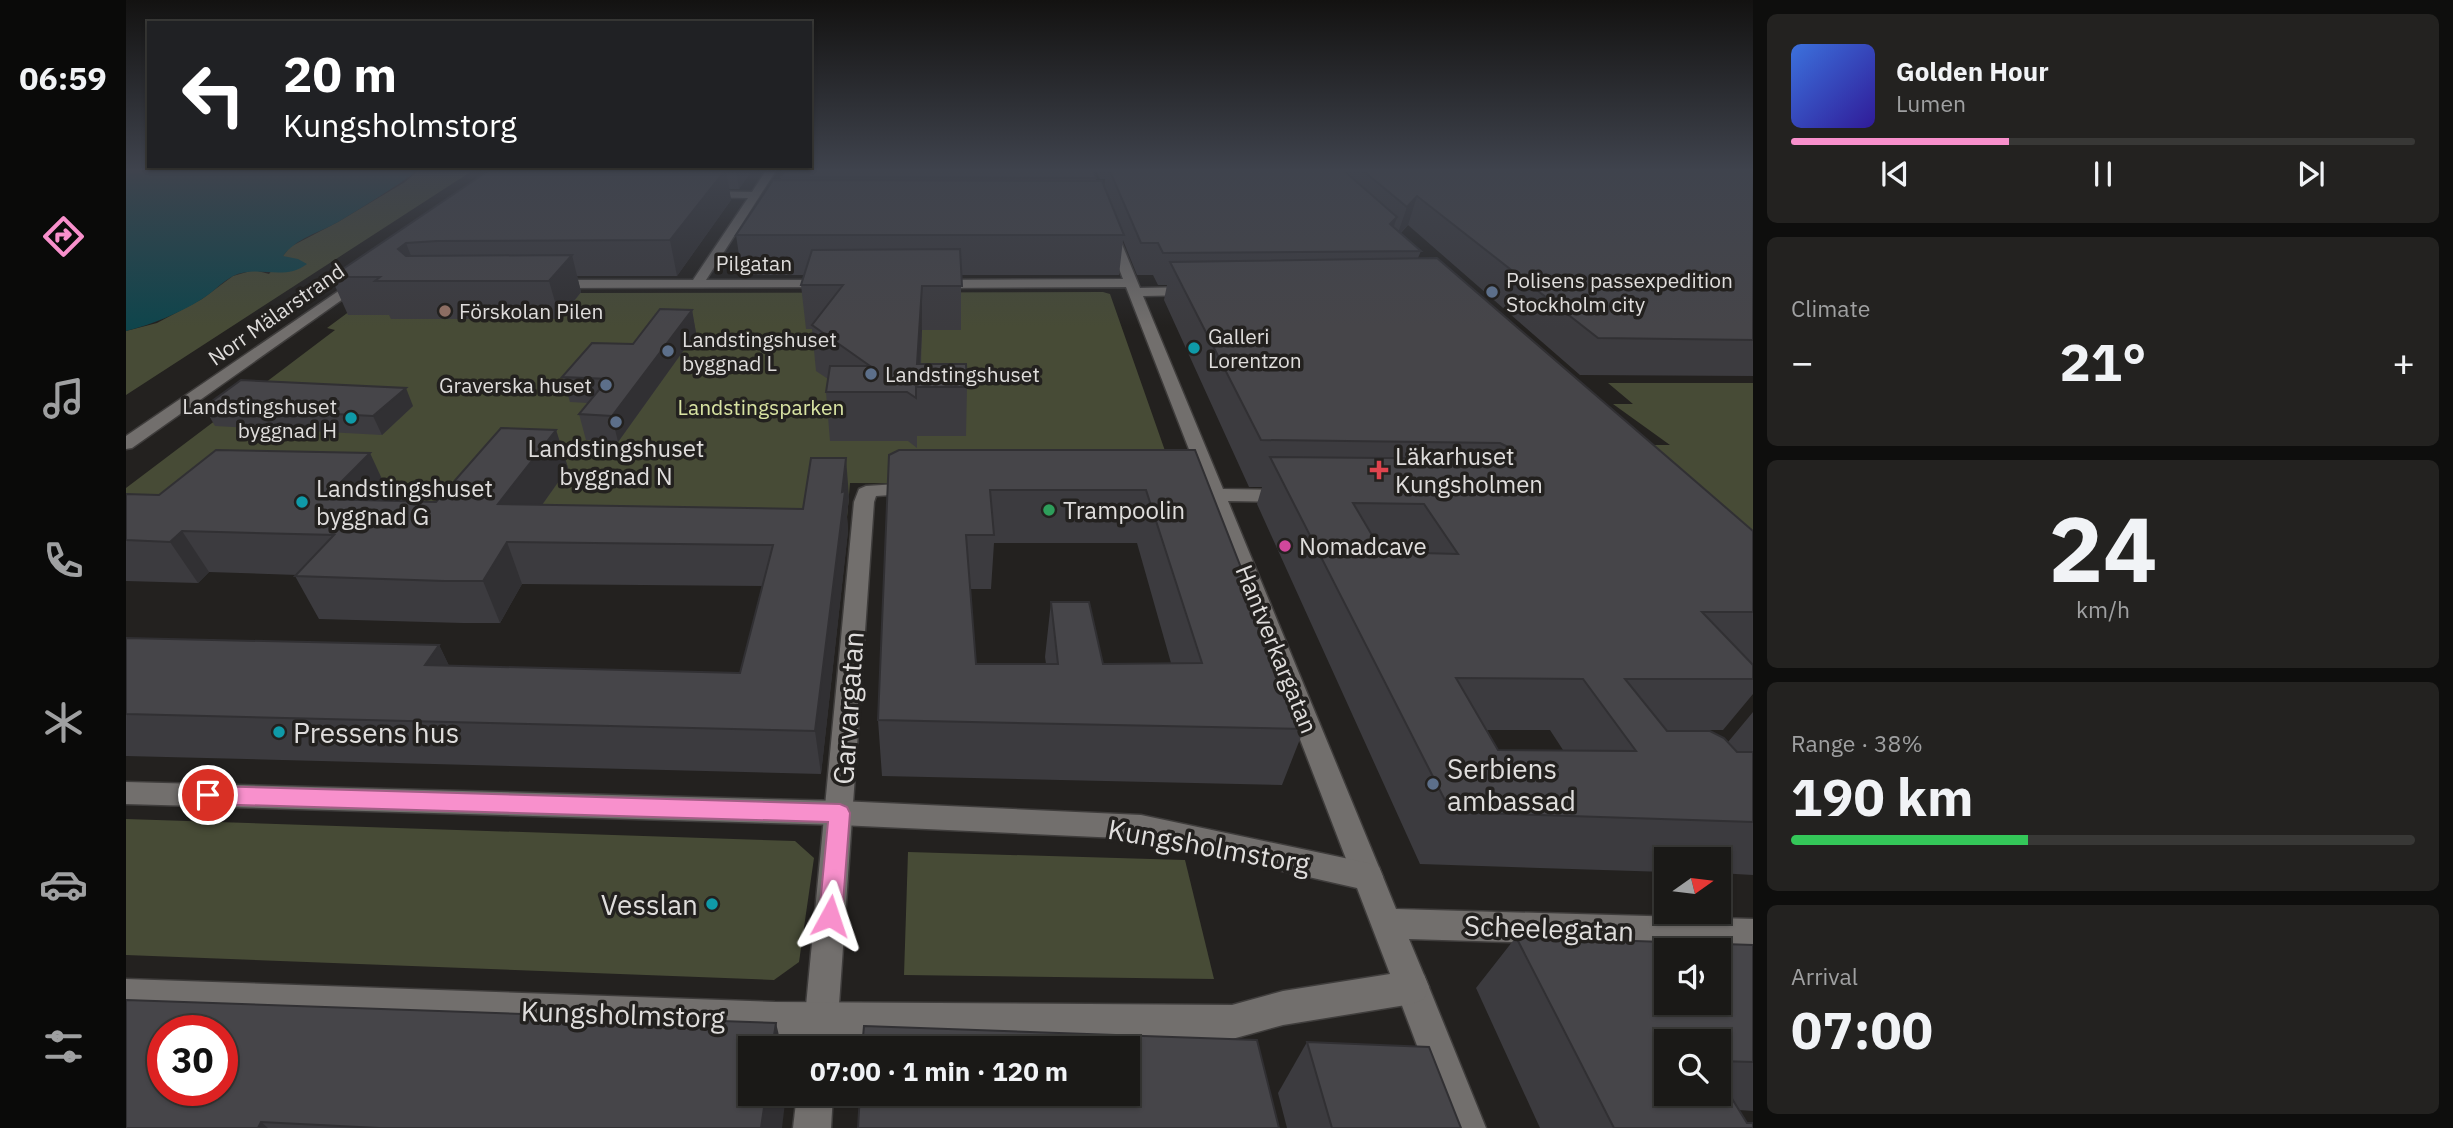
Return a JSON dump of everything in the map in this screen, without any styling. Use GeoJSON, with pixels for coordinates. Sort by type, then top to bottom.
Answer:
{"type":"FeatureCollection","features":[{"type":"Feature","properties":{"kind":"street"},"geometry":{"type":"LineString","coordinates":[[697,284],[738,222]]}},
{"type":"Feature","properties":{"kind":"street","name":"Hantverkargatan"},"geometry":{"type":"LineString","coordinates":[[1108,223],[1468,1128]]}},
{"type":"Feature","properties":{"kind":"street","name":"Norr Mälarstrand"},"geometry":{"type":"LineString","coordinates":[[126,444],[373,271]]}},
{"type":"Feature","properties":{"kind":"street","name":"Pilgatan"},"geometry":{"type":"LineString","coordinates":[[534,284],[846,284]]}},
{"type":"Feature","properties":{"kind":"street"},"geometry":{"type":"LineString","coordinates":[[914,284],[1211,291]]}},
{"type":"Feature","properties":{"kind":"street","name":"Garvargatan"},"geometry":{"type":"LineString","coordinates":[[821,1034],[866,493],[885,489],[939,489]]}},
{"type":"Feature","properties":{"kind":"street"},"geometry":{"type":"LineString","coordinates":[[1169,489],[1215,495],[1313,496]]}},
{"type":"Feature","properties":{"kind":"street","name":"Kungsholmstorg"},"geometry":{"type":"LineString","coordinates":[[126,793],[840,813],[1141,827],[1368,877]]}},
{"type":"Feature","properties":{"kind":"street","name":"Scheelegatan"},"geometry":{"type":"LineString","coordinates":[[1387,924],[1753,934]]}},
{"type":"Feature","properties":{"kind":"street","name":"Kungsholmstorg"},"geometry":{"type":"LineString","coordinates":[[126,996],[821,1034],[1232,1021],[1283,1008],[1412,986]]}},
{"type":"Feature","properties":{"kind":"street"},"geometry":{"type":"LineString","coordinates":[[812,1128],[814,1106]]}},
{"type":"Feature","properties":{"kind":"green space"},"geometry":{"type":"Polygon","coordinates":[[[338,222],[394,222],[126,395],[126,331],[157,323],[202,299],[233,276],[254,270],[269,274],[290,247],[338,222]]]}},
{"type":"Feature","properties":{"kind":"green space","name":"Landstingsparken"},"geometry":{"type":"Polygon","coordinates":[[[579,293],[1110,294],[1177,485],[850,483],[847,518],[126,510],[126,488],[335,330],[327,328],[354,308],[560,319],[579,293]]]}},
{"type":"Feature","properties":{"kind":"green space"},"geometry":{"type":"Polygon","coordinates":[[[1608,383],[1753,383],[1753,532],[1653,445],[1670,445],[1613,404],[1633,404],[1608,383]]]}},
{"type":"Feature","properties":{"kind":"green space"},"geometry":{"type":"Polygon","coordinates":[[[126,819],[795,841],[814,858],[799,962],[774,980],[126,955],[126,819]]]}},
{"type":"Feature","properties":{"kind":"green space"},"geometry":{"type":"Polygon","coordinates":[[[908,852],[1185,860],[1214,979],[904,975],[908,852]]]}},
{"type":"Feature","properties":{"kind":"water"},"geometry":{"type":"Polygon","coordinates":[[[126,222],[339,222],[308,236],[288,250],[283,256],[307,264],[298,269],[233,276],[206,297],[184,309],[156,322],[126,331],[126,222]]]}},
{"type":"Feature","properties":{"kind":"building"},"geometry":{"type":"Polygon","coordinates":[[[413,222],[684,222],[670,240],[437,241],[406,243],[398,249],[406,256],[572,255],[549,281],[375,281],[380,277],[331,277],[413,222]]]}},
{"type":"Feature","properties":{"kind":"building"},"geometry":{"type":"Polygon","coordinates":[[[745,222],[1119,222],[1124,235],[736,235],[745,222]]]}},
{"type":"Feature","properties":{"kind":"building"},"geometry":{"type":"Polygon","coordinates":[[[1132,222],[1392,222],[1390,224],[1421,251],[1163,253],[1158,243],[1141,243],[1132,222]]]}},
{"type":"Feature","properties":{"kind":"building"},"geometry":{"type":"Polygon","coordinates":[[[1450,222],[1753,222],[1753,340],[1598,338],[1450,222]]]}},
{"type":"Feature","properties":{"kind":"building"},"geometry":{"type":"Polygon","coordinates":[[[960,249],[962,286],[922,286],[917,364],[966,364],[967,387],[916,387],[916,398],[907,392],[826,392],[830,366],[870,366],[812,325],[843,285],[801,285],[812,250],[960,249]]]}},
{"type":"Feature","properties":{"kind":"building"},"geometry":{"type":"Polygon","coordinates":[[[1437,258],[1753,531],[1753,612],[1702,612],[1753,665],[1753,679],[1625,679],[1667,731],[1710,731],[1724,738],[1737,752],[1753,752],[1753,822],[1451,812],[1270,457],[1501,459],[1514,450],[1500,443],[1261,440],[1170,262],[1437,258]],[[1353,503],[1382,552],[1458,554],[1424,504],[1353,503]],[[1456,678],[1498,750],[1636,751],[1583,679],[1456,678]]]}},
{"type":"Feature","properties":{"kind":"building"},"geometry":{"type":"Polygon","coordinates":[[[660,309],[692,310],[612,416],[579,414],[608,379],[562,377],[592,343],[633,344],[660,309]]]}},
{"type":"Feature","properties":{"kind":"building"},"geometry":{"type":"Polygon","coordinates":[[[241,380],[406,388],[373,416],[204,407],[241,380]]]}},
{"type":"Feature","properties":{"kind":"building"},"geometry":{"type":"Polygon","coordinates":[[[501,428],[556,430],[498,504],[803,509],[811,458],[846,458],[842,492],[845,491],[815,731],[126,714],[126,638],[439,645],[425,665],[740,673],[773,545],[507,542],[483,581],[444,581],[295,576],[334,535],[182,531],[170,542],[126,540],[126,494],[159,495],[216,450],[370,453],[324,499],[436,502],[501,428]]]}},
{"type":"Feature","properties":{"kind":"building"},"geometry":{"type":"Polygon","coordinates":[[[899,450],[1195,450],[1304,729],[878,720],[889,455],[899,450]],[[990,490],[994,535],[966,535],[976,664],[1058,664],[1051,602],[1089,602],[1103,664],[1202,663],[1146,490],[990,490]]]}},
{"type":"Feature","properties":{"kind":"building"},"geometry":{"type":"Polygon","coordinates":[[[1516,937],[1654,942],[1654,1015],[1731,1015],[1731,944],[1753,945],[1753,1062],[1731,1061],[1731,1029],[1654,1029],[1654,1106],[1731,1106],[1731,1097],[1747,1123],[1753,1123],[1753,1128],[1614,1128],[1516,937]]]}},
{"type":"Feature","properties":{"kind":"building"},"geometry":{"type":"Polygon","coordinates":[[[126,1000],[776,1023],[774,1036],[738,1036],[738,1106],[764,1106],[761,1128],[379,1128],[261,1122],[258,1128],[126,1128],[126,1000]]]}},
{"type":"Feature","properties":{"kind":"building"},"geometry":{"type":"Polygon","coordinates":[[[864,1026],[1257,1040],[1279,1128],[858,1128],[859,1106],[1140,1106],[1140,1036],[863,1036],[864,1026]]]}},
{"type":"Feature","properties":{"kind":"building"},"geometry":{"type":"Polygon","coordinates":[[[1307,1042],[1429,1047],[1461,1128],[1332,1128],[1307,1042]]]}},
{"type":"Feature","properties":{"kind":"place","name":"Polisens passexpedition Stockholm city"},"geometry":{"type":"Point","coordinates":[1492,292]}},
{"type":"Feature","properties":{"kind":"place","name":"Förskolan Pilen"},"geometry":{"type":"Point","coordinates":[445,311]}},
{"type":"Feature","properties":{"kind":"place","name":"Galleri Lorentzon"},"geometry":{"type":"Point","coordinates":[1194,348]}},
{"type":"Feature","properties":{"kind":"place","name":"Landstingshuset byggnad L"},"geometry":{"type":"Point","coordinates":[668,351]}},
{"type":"Feature","properties":{"kind":"place","name":"Landstingshuset"},"geometry":{"type":"Point","coordinates":[871,374]}},
{"type":"Feature","properties":{"kind":"place","name":"Graverska huset"},"geometry":{"type":"Point","coordinates":[606,385]}},
{"type":"Feature","properties":{"kind":"place","name":"Landstingshuset byggnad H"},"geometry":{"type":"Point","coordinates":[351,418]}},
{"type":"Feature","properties":{"kind":"place","name":"Landstingshuset byggnad N"},"geometry":{"type":"Point","coordinates":[616,422]}},
{"type":"Feature","properties":{"kind":"place","name":"Läkarhuset Kungsholmen"},"geometry":{"type":"Point","coordinates":[1379,470]}},
{"type":"Feature","properties":{"kind":"place","name":"Landstingshuset byggnad G"},"geometry":{"type":"Point","coordinates":[302,502]}},
{"type":"Feature","properties":{"kind":"place","name":"Trampoolin"},"geometry":{"type":"Point","coordinates":[1049,510]}},
{"type":"Feature","properties":{"kind":"place","name":"Nomadcave"},"geometry":{"type":"Point","coordinates":[1285,546]}},
{"type":"Feature","properties":{"kind":"place","name":"Pressens hus"},"geometry":{"type":"Point","coordinates":[279,732]}},
{"type":"Feature","properties":{"kind":"place","name":"Serbiens ambassad"},"geometry":{"type":"Point","coordinates":[1433,784]}},
{"type":"Feature","properties":{"kind":"place","name":"Vesslan"},"geometry":{"type":"Point","coordinates":[712,904]}},
{"type":"Feature","properties":{"kind":"route"},"geometry":{"type":"LineString","coordinates":[[208,795],[840,813],[830,916]]}}]}
